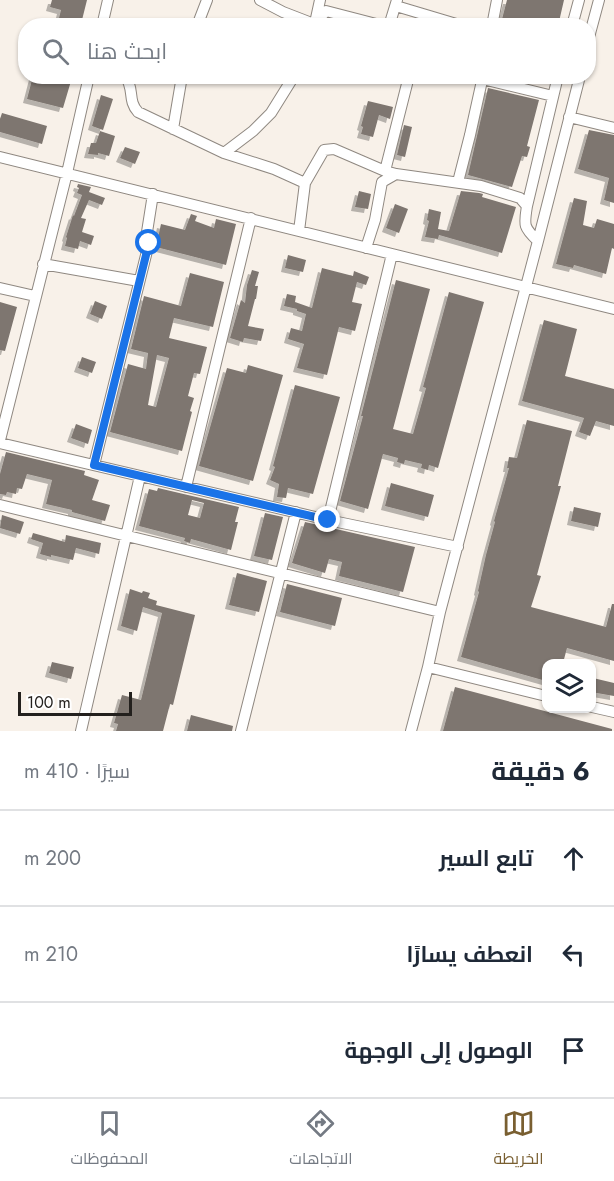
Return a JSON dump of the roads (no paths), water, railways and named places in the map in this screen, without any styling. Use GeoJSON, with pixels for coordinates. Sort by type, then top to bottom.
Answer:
{"type":"FeatureCollection","features":[{"type":"Feature","properties":{"kind":"street"},"geometry":{"type":"LineString","coordinates":[[104,18],[108,0]]}},
{"type":"Feature","properties":{"kind":"street"},"geometry":{"type":"LineString","coordinates":[[200,18],[207,0]]}},
{"type":"Feature","properties":{"kind":"street"},"geometry":{"type":"LineString","coordinates":[[260,0],[297,18]]}},
{"type":"Feature","properties":{"kind":"street"},"geometry":{"type":"LineString","coordinates":[[316,18],[320,0]]}},
{"type":"Feature","properties":{"kind":"street"},"geometry":{"type":"LineString","coordinates":[[494,18],[497,0]]}},
{"type":"Feature","properties":{"kind":"street"},"geometry":{"type":"LineString","coordinates":[[574,18],[579,0]]}},
{"type":"Feature","properties":{"kind":"street"},"geometry":{"type":"LineString","coordinates":[[594,18],[599,0]]}},
{"type":"Feature","properties":{"kind":"street"},"geometry":{"type":"LineString","coordinates":[[391,18],[396,3],[440,18]]}},
{"type":"Feature","properties":{"kind":"street"},"geometry":{"type":"LineString","coordinates":[[320,18],[327,11],[354,18]]}},
{"type":"Feature","properties":{"kind":"street"},"geometry":{"type":"LineString","coordinates":[[87,84],[0,441],[328,520],[458,547]]}},
{"type":"Feature","properties":{"kind":"street"},"geometry":{"type":"LineString","coordinates":[[130,84],[132,106],[138,112],[224,153],[274,169],[305,183]]}},
{"type":"Feature","properties":{"kind":"street"},"geometry":{"type":"LineString","coordinates":[[173,129],[181,84]]}},
{"type":"Feature","properties":{"kind":"street"},"geometry":{"type":"LineString","coordinates":[[224,153],[253,131],[270,113],[289,84]]}},
{"type":"Feature","properties":{"kind":"street"},"geometry":{"type":"LineString","coordinates":[[366,248],[375,220],[382,182],[390,172],[407,84]]}},
{"type":"Feature","properties":{"kind":"street"},"geometry":{"type":"LineString","coordinates":[[458,182],[482,84]]}},
{"type":"Feature","properties":{"kind":"street"},"geometry":{"type":"LineString","coordinates":[[506,84],[553,96]]}},
{"type":"Feature","properties":{"kind":"street"},"geometry":{"type":"LineString","coordinates":[[538,241],[525,229],[524,224],[556,84]]}},
{"type":"Feature","properties":{"kind":"street"},"geometry":{"type":"LineString","coordinates":[[411,731],[578,84]]}},
{"type":"Feature","properties":{"kind":"street"},"geometry":{"type":"LineString","coordinates":[[569,117],[614,128]]}},
{"type":"Feature","properties":{"kind":"street"},"geometry":{"type":"LineString","coordinates":[[298,231],[305,183],[324,150],[334,149],[390,172],[481,186],[520,198],[527,206]]}},
{"type":"Feature","properties":{"kind":"street"},"geometry":{"type":"LineString","coordinates":[[0,157],[614,309]]}},
{"type":"Feature","properties":{"kind":"street"},"geometry":{"type":"LineString","coordinates":[[94,465],[149,243],[147,232],[153,194]]}},
{"type":"Feature","properties":{"kind":"street"},"geometry":{"type":"LineString","coordinates":[[186,487],[250,218]]}},
{"type":"Feature","properties":{"kind":"street"},"geometry":{"type":"LineString","coordinates":[[328,520],[392,254]]}},
{"type":"Feature","properties":{"kind":"street"},"geometry":{"type":"LineString","coordinates":[[43,264],[139,281]]}},
{"type":"Feature","properties":{"kind":"street"},"geometry":{"type":"LineString","coordinates":[[0,288],[35,296]]}},
{"type":"Feature","properties":{"kind":"street"},"geometry":{"type":"LineString","coordinates":[[81,731],[140,476]]}},
{"type":"Feature","properties":{"kind":"street"},"geometry":{"type":"LineString","coordinates":[[0,505],[440,612]]}},
{"type":"Feature","properties":{"kind":"street"},"geometry":{"type":"LineString","coordinates":[[241,731],[296,512]]}},
{"type":"Feature","properties":{"kind":"street"},"geometry":{"type":"LineString","coordinates":[[428,667],[542,695]]}},
{"type":"Feature","properties":{"kind":"street"},"geometry":{"type":"LineString","coordinates":[[596,708],[614,712]]}}]}
